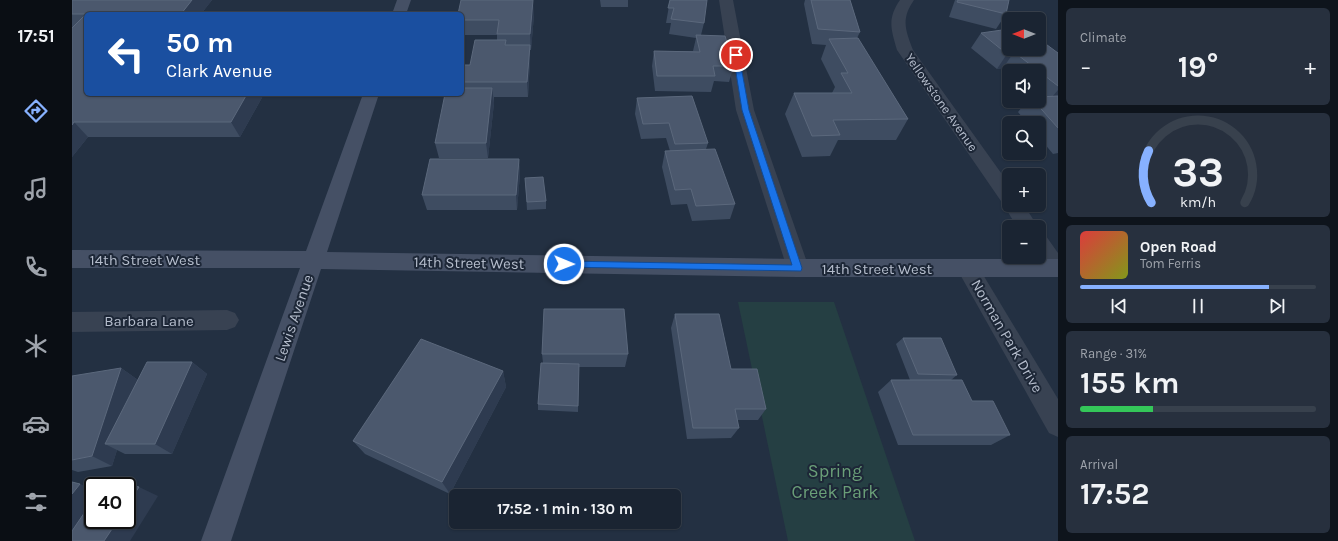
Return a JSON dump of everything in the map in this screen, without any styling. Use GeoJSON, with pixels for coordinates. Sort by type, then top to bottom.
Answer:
{"type":"FeatureCollection","features":[{"type":"Feature","properties":{"kind":"street"},"geometry":{"type":"LineString","coordinates":[[400,12],[404,0]]}},
{"type":"Feature","properties":{"kind":"street"},"geometry":{"type":"LineString","coordinates":[[726,0],[745,110],[798,268]]}},
{"type":"Feature","properties":{"kind":"street","name":"Yellowstone Avenue"},"geometry":{"type":"LineString","coordinates":[[907,0],[899,10],[898,26],[905,50],[1002,189]]}},
{"type":"Feature","properties":{"kind":"street","name":"Lewis Avenue"},"geometry":{"type":"LineString","coordinates":[[216,541],[370,96]]}},
{"type":"Feature","properties":{"kind":"street"},"geometry":{"type":"LineString","coordinates":[[1046,252],[1057,268]]}},
{"type":"Feature","properties":{"kind":"street","name":"14th Street West"},"geometry":{"type":"LineString","coordinates":[[72,259],[314,260],[798,268],[1057,268]]}},
{"type":"Feature","properties":{"kind":"street","name":"Norman Park Drive"},"geometry":{"type":"LineString","coordinates":[[968,269],[1058,424]]}},
{"type":"Feature","properties":{"kind":"street","name":"Barbara Lane"},"geometry":{"type":"LineString","coordinates":[[72,322],[227,320]]}},
{"type":"Feature","properties":{"kind":"green space","name":"Spring Creek Park"},"geometry":{"type":"Polygon","coordinates":[[[738,302],[834,302],[915,541],[788,541],[738,302]]]}},
{"type":"Feature","properties":{"kind":"building"},"geometry":{"type":"Polygon","coordinates":[[[72,0],[192,0],[183,12],[84,12],[84,14],[72,14],[72,0]]]}},
{"type":"Feature","properties":{"kind":"building"},"geometry":{"type":"Polygon","coordinates":[[[461,0],[533,0],[530,34],[497,34],[499,20],[464,20],[464,12],[458,12],[461,0]]]}},
{"type":"Feature","properties":{"kind":"building"},"geometry":{"type":"Polygon","coordinates":[[[670,0],[707,0],[704,23],[671,19],[674,8],[668,8],[670,0]]]}},
{"type":"Feature","properties":{"kind":"building"},"geometry":{"type":"Polygon","coordinates":[[[811,0],[850,0],[860,32],[818,29],[811,0]]]}},
{"type":"Feature","properties":{"kind":"building"},"geometry":{"type":"Polygon","coordinates":[[[958,0],[1009,0],[1006,12],[1002,13],[957,2],[958,0]]]}},
{"type":"Feature","properties":{"kind":"building"},"geometry":{"type":"Polygon","coordinates":[[[84,16],[84,96],[246,96],[231,122],[74,122],[72,125],[72,28],[84,16]]]}},
{"type":"Feature","properties":{"kind":"building"},"geometry":{"type":"Polygon","coordinates":[[[1002,30],[1002,50],[981,33],[1002,30]]]}},
{"type":"Feature","properties":{"kind":"building"},"geometry":{"type":"Polygon","coordinates":[[[696,35],[725,36],[734,66],[713,66],[715,76],[657,76],[654,51],[700,52],[696,35]]]}},
{"type":"Feature","properties":{"kind":"building"},"geometry":{"type":"Polygon","coordinates":[[[858,38],[908,119],[833,120],[840,135],[812,136],[794,93],[852,93],[841,73],[848,73],[829,39],[858,38]]]}},
{"type":"Feature","properties":{"kind":"building"},"geometry":{"type":"Polygon","coordinates":[[[475,40],[506,40],[505,45],[530,45],[527,82],[464,82],[464,65],[470,65],[475,40]]]}},
{"type":"Feature","properties":{"kind":"building"},"geometry":{"type":"Polygon","coordinates":[[[1046,44],[1058,53],[1058,86],[1046,77],[1046,64],[1030,64],[1019,56],[1046,56],[1046,44]]]}},
{"type":"Feature","properties":{"kind":"building"},"geometry":{"type":"Polygon","coordinates":[[[464,88],[492,88],[486,143],[435,143],[445,96],[464,96],[464,88]]]}},
{"type":"Feature","properties":{"kind":"building"},"geometry":{"type":"Polygon","coordinates":[[[692,96],[708,143],[675,144],[669,123],[643,124],[637,98],[692,96]]]}},
{"type":"Feature","properties":{"kind":"building"},"geometry":{"type":"Polygon","coordinates":[[[1058,96],[1058,128],[1040,108],[1046,108],[1046,97],[1058,96]]]}},
{"type":"Feature","properties":{"kind":"building"},"geometry":{"type":"Polygon","coordinates":[[[715,149],[735,204],[696,206],[691,189],[675,190],[665,151],[715,149]]]}},
{"type":"Feature","properties":{"kind":"building"},"geometry":{"type":"Polygon","coordinates":[[[430,159],[519,159],[516,195],[422,195],[430,159]]]}},
{"type":"Feature","properties":{"kind":"building"},"geometry":{"type":"Polygon","coordinates":[[[543,177],[546,201],[527,202],[525,178],[543,177]]]}},
{"type":"Feature","properties":{"kind":"building"},"geometry":{"type":"Polygon","coordinates":[[[544,309],[624,309],[628,354],[542,354],[544,309]]]}},
{"type":"Feature","properties":{"kind":"building"},"geometry":{"type":"Polygon","coordinates":[[[675,314],[719,314],[731,369],[757,369],[766,409],[735,409],[739,428],[693,428],[675,314]]]}},
{"type":"Feature","properties":{"kind":"building"},"geometry":{"type":"Polygon","coordinates":[[[903,338],[941,338],[957,375],[918,374],[903,338]]]}},
{"type":"Feature","properties":{"kind":"building"},"geometry":{"type":"Polygon","coordinates":[[[421,339],[503,371],[442,482],[353,441],[421,339]]]}},
{"type":"Feature","properties":{"kind":"building"},"geometry":{"type":"Polygon","coordinates":[[[147,362],[192,362],[155,444],[105,444],[147,362]]]}},
{"type":"Feature","properties":{"kind":"building"},"geometry":{"type":"Polygon","coordinates":[[[541,363],[579,364],[578,406],[538,404],[541,363]]]}},
{"type":"Feature","properties":{"kind":"building"},"geometry":{"type":"Polygon","coordinates":[[[121,368],[92,456],[72,460],[72,376],[121,368]]]}},
{"type":"Feature","properties":{"kind":"building"},"geometry":{"type":"Polygon","coordinates":[[[891,380],[962,380],[972,401],[993,401],[1010,435],[913,435],[891,380]]]}},
{"type":"Feature","properties":{"kind":"building"},"geometry":{"type":"Polygon","coordinates":[[[72,482],[80,484],[72,494],[72,482]]]}},
{"type":"Feature","properties":{"kind":"building"},"geometry":{"type":"Polygon","coordinates":[[[84,513],[84,529],[112,529],[104,541],[72,541],[72,531],[84,513]]]}},
{"type":"Feature","properties":{"kind":"route"},"geometry":{"type":"LineString","coordinates":[[564,264],[798,268],[745,110],[736,55]]}}]}
